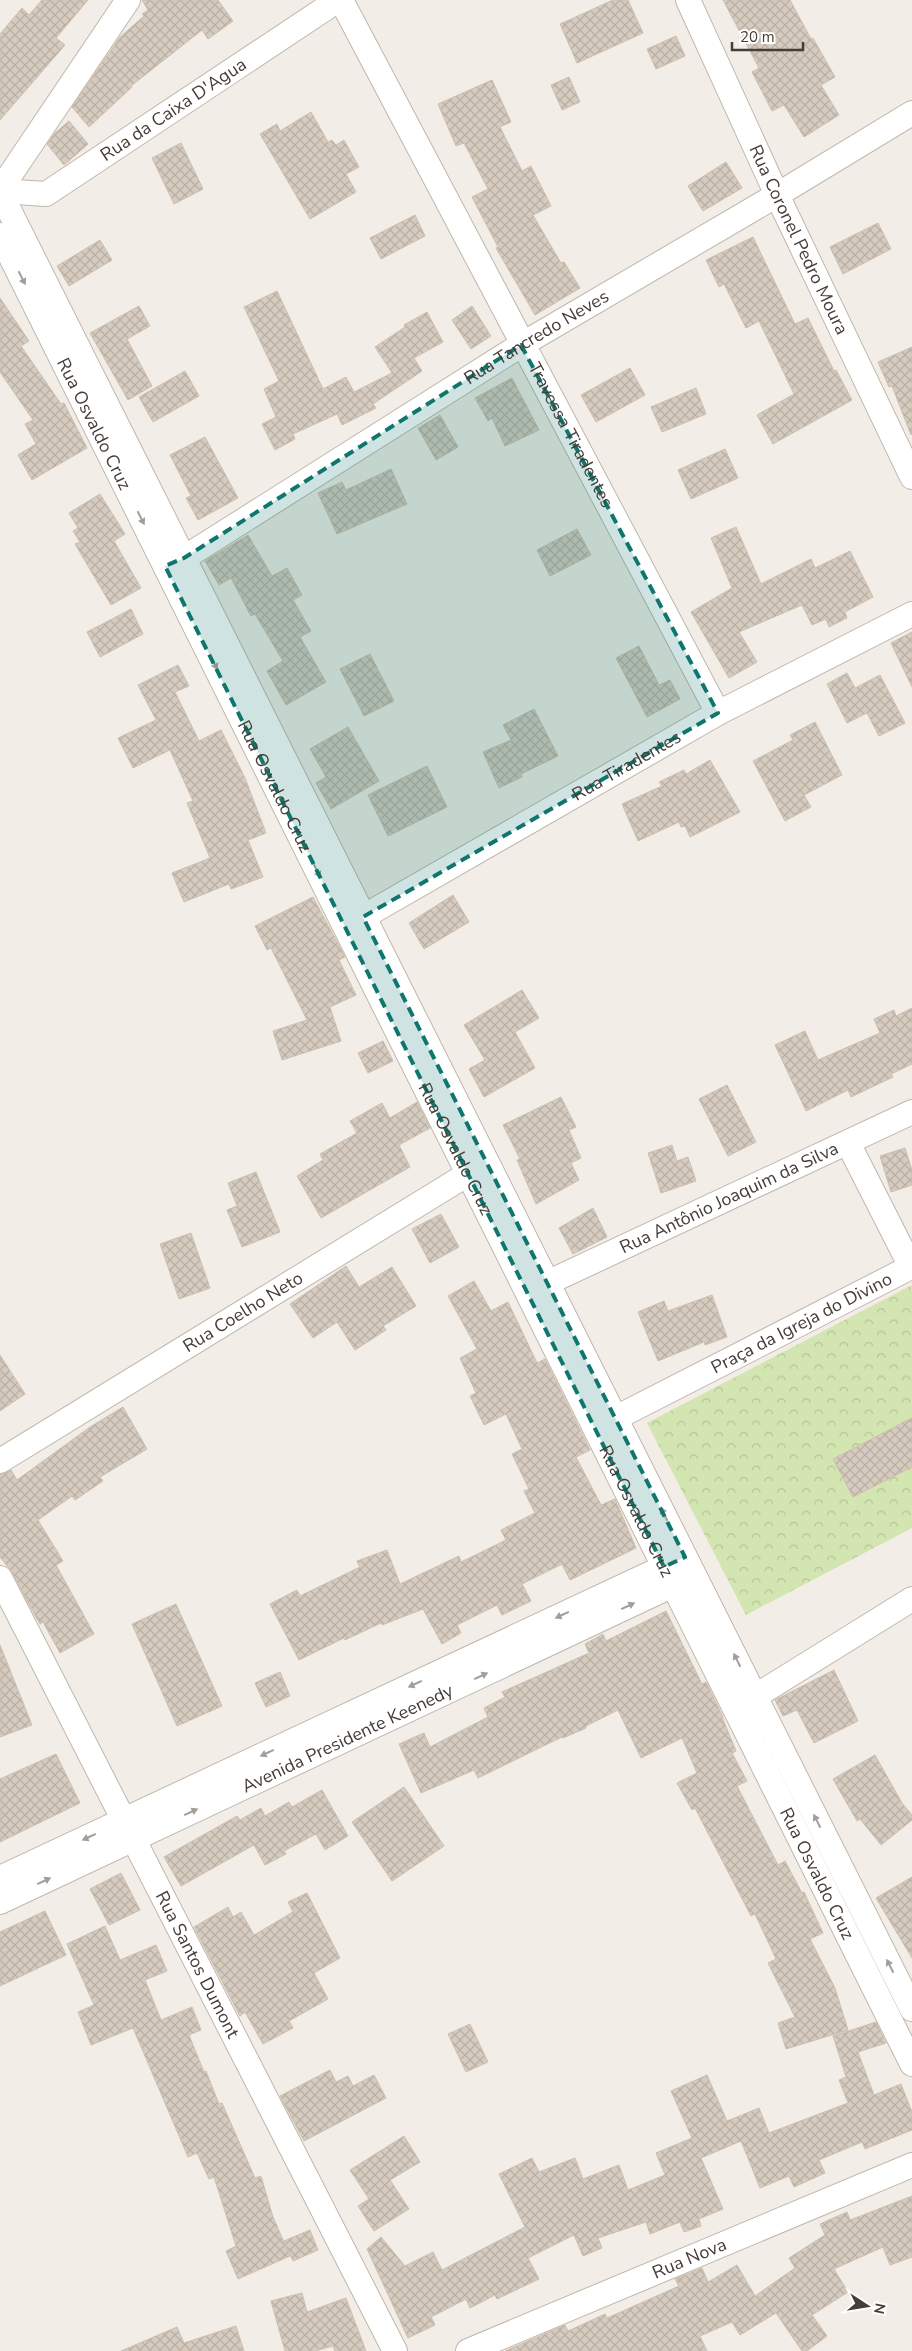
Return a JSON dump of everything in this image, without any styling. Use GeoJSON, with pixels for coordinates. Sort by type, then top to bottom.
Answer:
{"type":"FeatureCollection","features":[{"type":"Feature","properties":{"kind":"street"},"geometry":{"type":"LineString","coordinates":[[0,191],[128,0]]}},
{"type":"Feature","properties":{"kind":"street","name":"Rua da Caixa D'Agua"},"geometry":{"type":"LineString","coordinates":[[0,191],[46,194],[339,0]]}},
{"type":"Feature","properties":{"kind":"street","name":"Travessa Tiradentes"},"geometry":{"type":"LineString","coordinates":[[339,0],[718,713]]}},
{"type":"Feature","properties":{"kind":"street","name":"Rua Coronel Pedro Moura"},"geometry":{"type":"LineString","coordinates":[[688,0],[777,195],[912,477]]}},
{"type":"Feature","properties":{"kind":"street","name":"Rua Tancredo Neves"},"geometry":{"type":"LineString","coordinates":[[174,562],[521,345],[777,195],[912,113]]}},
{"type":"Feature","properties":{"kind":"street","name":"Rua Osvaldo Cruz"},"geometry":{"type":"LineString","coordinates":[[0,191],[174,562]]}},
{"type":"Feature","properties":{"kind":"street","name":"Rua Osvaldo Cruz"},"geometry":{"type":"LineString","coordinates":[[0,235],[174,562],[679,1571],[755,1697],[912,2009]]}},
{"type":"Feature","properties":{"kind":"street","name":"Rua Tiradentes"},"geometry":{"type":"LineString","coordinates":[[354,921],[718,713],[912,614]]}},
{"type":"Feature","properties":{"kind":"street","name":"Rua Antônio Joaquim da Silva"},"geometry":{"type":"LineString","coordinates":[[547,1283],[912,1112]]}},
{"type":"Feature","properties":{"kind":"street","name":"Praça da Igreja do Divino"},"geometry":{"type":"LineString","coordinates":[[605,1423],[911,1267],[848,1143]]}},
{"type":"Feature","properties":{"kind":"street","name":"Rua Osvaldo Cruz"},"geometry":{"type":"LineString","coordinates":[[478,1168],[547,1283],[605,1423]]}},
{"type":"Feature","properties":{"kind":"street","name":"Rua Coelho Neto"},"geometry":{"type":"LineString","coordinates":[[0,1461],[478,1168]]}},
{"type":"Feature","properties":{"kind":"street","name":"Rua Osvaldo Cruz"},"geometry":{"type":"LineString","coordinates":[[679,1571],[735,1710],[912,2064]]}},
{"type":"Feature","properties":{"kind":"street","name":"Avenida Presidente Keenedy"},"geometry":{"type":"LineString","coordinates":[[0,1902],[130,1829],[679,1571]]}},
{"type":"Feature","properties":{"kind":"street","name":"Rua Santos Dumont"},"geometry":{"type":"LineString","coordinates":[[0,1578],[130,1829],[395,2351]]}},
{"type":"Feature","properties":{"kind":"street"},"geometry":{"type":"LineString","coordinates":[[735,1710],[912,1599]]}},
{"type":"Feature","properties":{"kind":"street","name":"Avenida Presidente Keenedy"},"geometry":{"type":"LineString","coordinates":[[0,1878],[130,1829]]}},
{"type":"Feature","properties":{"kind":"street","name":"Rua Nova"},"geometry":{"type":"LineString","coordinates":[[468,2351],[912,2165]]}},
{"type":"Feature","properties":{"kind":"highlighted area"},"geometry":{"type":"Polygon","coordinates":[[[521,345],[718,713],[363,917],[685,1557],[664,1567],[165,566],[184,558],[521,345]]]}},
{"type":"Feature","properties":{"kind":"green space"},"geometry":{"type":"Polygon","coordinates":[[[912,1285],[912,1528],[746,1615],[647,1423],[912,1285]]]}},
{"type":"Feature","properties":{"kind":"building"},"geometry":{"type":"Polygon","coordinates":[[[42,0],[88,0],[56,38],[65,45],[0,120],[0,34],[22,8],[29,15],[42,0]]]}},
{"type":"Feature","properties":{"kind":"building"},"geometry":{"type":"Polygon","coordinates":[[[142,0],[218,0],[233,21],[208,39],[202,30],[131,86],[89,127],[72,107],[120,37],[144,16],[142,14],[148,10],[142,0]]]}},
{"type":"Feature","properties":{"kind":"building"},"geometry":{"type":"Polygon","coordinates":[[[613,0],[628,0],[643,33],[577,63],[560,24],[613,0]]]}},
{"type":"Feature","properties":{"kind":"building"},"geometry":{"type":"Polygon","coordinates":[[[723,0],[790,0],[811,39],[813,38],[835,77],[821,85],[839,115],[804,137],[784,105],[772,111],[752,72],[759,68],[723,0]]]}},
{"type":"Feature","properties":{"kind":"building"},"geometry":{"type":"Polygon","coordinates":[[[676,36],[685,56],[656,69],[647,49],[676,36]]]}},
{"type":"Feature","properties":{"kind":"building"},"geometry":{"type":"Polygon","coordinates":[[[569,77],[580,102],[562,110],[551,85],[569,77]]]}},
{"type":"Feature","properties":{"kind":"building"},"geometry":{"type":"Polygon","coordinates":[[[492,80],[511,122],[500,127],[522,171],[531,166],[551,206],[533,215],[561,263],[564,262],[580,288],[535,315],[496,248],[498,247],[472,197],[488,189],[464,143],[456,146],[438,104],[492,80]]]}},
{"type":"Feature","properties":{"kind":"building"},"geometry":{"type":"Polygon","coordinates":[[[311,112],[328,142],[332,140],[336,145],[344,140],[359,167],[346,174],[356,192],[310,219],[260,134],[277,124],[280,131],[311,112]]]}},
{"type":"Feature","properties":{"kind":"building"},"geometry":{"type":"Polygon","coordinates":[[[69,121],[88,144],[64,165],[47,144],[55,133],[69,121]]]}},
{"type":"Feature","properties":{"kind":"building"},"geometry":{"type":"Polygon","coordinates":[[[181,143],[203,189],[174,204],[152,158],[181,143]]]}},
{"type":"Feature","properties":{"kind":"building"},"geometry":{"type":"Polygon","coordinates":[[[726,162],[742,188],[703,211],[688,186],[726,162]]]}},
{"type":"Feature","properties":{"kind":"building"},"geometry":{"type":"Polygon","coordinates":[[[415,215],[425,236],[381,259],[370,238],[415,215]]]}},
{"type":"Feature","properties":{"kind":"building"},"geometry":{"type":"Polygon","coordinates":[[[878,223],[891,249],[843,274],[830,247],[878,223]]]}},
{"type":"Feature","properties":{"kind":"building"},"geometry":{"type":"Polygon","coordinates":[[[753,237],[795,324],[808,318],[834,371],[836,370],[852,400],[773,444],[757,415],[794,394],[759,321],[746,328],[724,284],[719,287],[706,260],[753,237]]]}},
{"type":"Feature","properties":{"kind":"building"},"geometry":{"type":"Polygon","coordinates":[[[100,240],[112,260],[69,286],[57,266],[100,240]]]}},
{"type":"Feature","properties":{"kind":"building"},"geometry":{"type":"Polygon","coordinates":[[[277,291],[323,389],[346,377],[354,392],[392,373],[375,347],[405,327],[404,325],[427,312],[443,342],[414,358],[422,371],[373,404],[376,408],[342,425],[337,414],[293,434],[295,439],[275,450],[262,424],[276,417],[264,389],[279,381],[244,307],[277,291]]]}},
{"type":"Feature","properties":{"kind":"building"},"geometry":{"type":"Polygon","coordinates":[[[0,298],[29,341],[21,346],[61,404],[64,403],[87,448],[32,480],[18,455],[36,444],[25,424],[33,420],[0,372],[0,298]]]}},
{"type":"Feature","properties":{"kind":"building"},"geometry":{"type":"Polygon","coordinates":[[[139,306],[150,326],[127,339],[152,386],[128,400],[90,333],[139,306]]]}},
{"type":"Feature","properties":{"kind":"building"},"geometry":{"type":"Polygon","coordinates":[[[472,306],[491,336],[471,349],[452,320],[472,306]]]}},
{"type":"Feature","properties":{"kind":"building"},"geometry":{"type":"Polygon","coordinates":[[[912,347],[911,435],[892,386],[889,387],[878,362],[912,347]]]}},
{"type":"Feature","properties":{"kind":"building"},"geometry":{"type":"Polygon","coordinates":[[[630,368],[645,395],[596,422],[581,395],[630,368]]]}},
{"type":"Feature","properties":{"kind":"building"},"geometry":{"type":"Polygon","coordinates":[[[185,371],[199,396],[153,422],[139,397],[185,371]]]}},
{"type":"Feature","properties":{"kind":"building"},"geometry":{"type":"Polygon","coordinates":[[[512,378],[539,430],[505,446],[492,418],[488,421],[475,398],[512,378]]]}},
{"type":"Feature","properties":{"kind":"building"},"geometry":{"type":"Polygon","coordinates":[[[696,388],[706,414],[662,432],[651,407],[696,388]]]}},
{"type":"Feature","properties":{"kind":"building"},"geometry":{"type":"Polygon","coordinates":[[[440,415],[458,447],[436,460],[418,428],[440,415]]]}},
{"type":"Feature","properties":{"kind":"building"},"geometry":{"type":"Polygon","coordinates":[[[205,437],[238,498],[198,520],[186,498],[191,496],[170,455],[205,437]]]}},
{"type":"Feature","properties":{"kind":"building"},"geometry":{"type":"Polygon","coordinates":[[[725,449],[738,478],[691,499],[678,470],[725,449]]]}},
{"type":"Feature","properties":{"kind":"building"},"geometry":{"type":"Polygon","coordinates":[[[391,469],[407,504],[337,534],[318,493],[342,482],[346,490],[391,469]]]}},
{"type":"Feature","properties":{"kind":"building"},"geometry":{"type":"Polygon","coordinates":[[[100,494],[125,534],[114,541],[141,588],[111,605],[75,544],[80,542],[73,531],[78,528],[69,513],[100,494]]]}},
{"type":"Feature","properties":{"kind":"building"},"geometry":{"type":"Polygon","coordinates":[[[736,527],[761,584],[811,559],[815,568],[850,551],[873,597],[845,612],[847,618],[829,627],[826,619],[812,625],[802,605],[739,632],[757,662],[729,678],[691,612],[732,588],[711,538],[736,527]]]}},
{"type":"Feature","properties":{"kind":"building"},"geometry":{"type":"Polygon","coordinates":[[[577,529],[591,555],[550,576],[537,550],[577,529]]]}},
{"type":"Feature","properties":{"kind":"building"},"geometry":{"type":"Polygon","coordinates":[[[248,535],[272,576],[287,568],[302,595],[293,600],[311,631],[300,637],[326,682],[286,705],[267,671],[283,661],[255,614],[251,616],[231,578],[219,585],[205,561],[248,535]]]}},
{"type":"Feature","properties":{"kind":"building"},"geometry":{"type":"Polygon","coordinates":[[[131,609],[143,634],[100,657],[87,632],[131,609]]]}},
{"type":"Feature","properties":{"kind":"building"},"geometry":{"type":"Polygon","coordinates":[[[912,632],[912,687],[891,643],[912,632]]]}},
{"type":"Feature","properties":{"kind":"building"},"geometry":{"type":"Polygon","coordinates":[[[639,646],[659,685],[670,680],[680,699],[647,717],[616,658],[639,646]]]}},
{"type":"Feature","properties":{"kind":"building"},"geometry":{"type":"Polygon","coordinates":[[[370,654],[394,701],[364,716],[340,669],[370,654]]]}},
{"type":"Feature","properties":{"kind":"building"},"geometry":{"type":"Polygon","coordinates":[[[178,665],[189,686],[175,692],[199,741],[221,730],[245,778],[266,833],[248,840],[263,877],[231,889],[229,884],[184,902],[172,873],[210,858],[187,803],[193,801],[170,750],[133,768],[118,738],[156,720],[138,685],[178,665]]]}},
{"type":"Feature","properties":{"kind":"building"},"geometry":{"type":"Polygon","coordinates":[[[847,673],[855,688],[880,675],[905,723],[879,736],[867,713],[847,723],[827,684],[847,673]]]}},
{"type":"Feature","properties":{"kind":"building"},"geometry":{"type":"Polygon","coordinates":[[[534,709],[558,756],[521,774],[522,777],[499,788],[483,752],[511,740],[503,725],[534,709]]]}},
{"type":"Feature","properties":{"kind":"building"},"geometry":{"type":"Polygon","coordinates":[[[815,722],[842,775],[804,795],[811,807],[785,821],[753,761],[793,740],[790,735],[815,722]]]}},
{"type":"Feature","properties":{"kind":"building"},"geometry":{"type":"Polygon","coordinates":[[[348,727],[379,781],[331,809],[316,783],[326,777],[310,749],[348,727]]]}},
{"type":"Feature","properties":{"kind":"building"},"geometry":{"type":"Polygon","coordinates":[[[710,760],[740,812],[690,837],[685,826],[681,827],[679,822],[638,841],[622,804],[662,786],[659,782],[684,770],[686,774],[710,760]]]}},
{"type":"Feature","properties":{"kind":"building"},"geometry":{"type":"Polygon","coordinates":[[[427,766],[447,807],[388,836],[368,795],[427,766]]]}},
{"type":"Feature","properties":{"kind":"building"},"geometry":{"type":"Polygon","coordinates":[[[453,895],[469,922],[424,949],[409,923],[453,895]]]}},
{"type":"Feature","properties":{"kind":"building"},"geometry":{"type":"Polygon","coordinates":[[[313,897],[345,957],[339,960],[356,995],[330,1007],[341,1041],[282,1060],[273,1031],[307,1020],[271,948],[267,950],[255,926],[313,897]]]}},
{"type":"Feature","properties":{"kind":"building"},"geometry":{"type":"Polygon","coordinates":[[[522,990],[539,1018],[515,1032],[535,1068],[484,1097],[469,1069],[485,1060],[464,1025],[522,990]]]}},
{"type":"Feature","properties":{"kind":"building"},"geometry":{"type":"Polygon","coordinates":[[[912,1008],[912,1064],[891,1074],[893,1077],[851,1097],[848,1090],[806,1111],[775,1045],[805,1031],[818,1060],[880,1033],[874,1019],[894,1010],[896,1016],[912,1008]]]}},
{"type":"Feature","properties":{"kind":"building"},"geometry":{"type":"Polygon","coordinates":[[[383,1041],[393,1061],[368,1073],[358,1053],[383,1041]]]}},
{"type":"Feature","properties":{"kind":"building"},"geometry":{"type":"Polygon","coordinates":[[[727,1085],[756,1142],[728,1156],[699,1099],[727,1085]]]}},
{"type":"Feature","properties":{"kind":"building"},"geometry":{"type":"Polygon","coordinates":[[[561,1097],[576,1127],[569,1130],[581,1158],[571,1163],[579,1180],[536,1204],[517,1160],[520,1159],[503,1125],[561,1097]]]}},
{"type":"Feature","properties":{"kind":"building"},"geometry":{"type":"Polygon","coordinates":[[[417,1102],[430,1128],[399,1145],[410,1167],[321,1218],[297,1176],[323,1160],[320,1154],[357,1133],[350,1121],[382,1103],[390,1118],[417,1102]]]}},
{"type":"Feature","properties":{"kind":"building"},"geometry":{"type":"Polygon","coordinates":[[[672,1145],[677,1161],[688,1157],[696,1181],[661,1193],[648,1153],[672,1145]]]}},
{"type":"Feature","properties":{"kind":"building"},"geometry":{"type":"Polygon","coordinates":[[[905,1148],[912,1170],[912,1185],[891,1192],[880,1156],[905,1148]]]}},
{"type":"Feature","properties":{"kind":"building"},"geometry":{"type":"Polygon","coordinates":[[[256,1172],[280,1232],[242,1247],[227,1210],[237,1206],[228,1183],[256,1172]]]}},
{"type":"Feature","properties":{"kind":"building"},"geometry":{"type":"Polygon","coordinates":[[[593,1208],[607,1237],[573,1254],[559,1228],[593,1208]]]}},
{"type":"Feature","properties":{"kind":"building"},"geometry":{"type":"Polygon","coordinates":[[[441,1214],[459,1247],[430,1263],[412,1229],[441,1214]]]}},
{"type":"Feature","properties":{"kind":"building"},"geometry":{"type":"Polygon","coordinates":[[[191,1233],[210,1288],[179,1299],[160,1244],[191,1233]]]}},
{"type":"Feature","properties":{"kind":"building"},"geometry":{"type":"Polygon","coordinates":[[[346,1266],[359,1287],[392,1267],[416,1306],[383,1326],[386,1330],[355,1350],[337,1322],[313,1338],[290,1304],[346,1266]]]}},
{"type":"Feature","properties":{"kind":"building"},"geometry":{"type":"Polygon","coordinates":[[[474,1281],[491,1311],[508,1302],[537,1363],[545,1359],[590,1450],[576,1457],[601,1505],[615,1499],[636,1548],[570,1580],[562,1564],[522,1584],[531,1601],[502,1615],[497,1605],[457,1625],[461,1633],[442,1644],[423,1609],[382,1625],[381,1623],[345,1640],[344,1638],[299,1660],[270,1604],[297,1590],[300,1596],[360,1567],[357,1561],[387,1550],[400,1584],[459,1556],[461,1562],[506,1540],[501,1530],[535,1513],[524,1491],[529,1489],[512,1454],[522,1449],[506,1414],[484,1425],[470,1396],[476,1393],[460,1358],[477,1349],[448,1296],[474,1281]]]}},
{"type":"Feature","properties":{"kind":"building"},"geometry":{"type":"Polygon","coordinates":[[[712,1295],[727,1337],[705,1345],[704,1342],[658,1361],[638,1312],[664,1301],[668,1311],[712,1295]]]}},
{"type":"Feature","properties":{"kind":"building"},"geometry":{"type":"Polygon","coordinates":[[[0,1355],[25,1394],[0,1411],[0,1355]]]}},
{"type":"Feature","properties":{"kind":"building"},"geometry":{"type":"Polygon","coordinates":[[[123,1407],[147,1449],[100,1477],[103,1481],[75,1500],[72,1496],[38,1520],[63,1561],[56,1565],[94,1634],[60,1653],[43,1622],[40,1624],[12,1572],[0,1557],[0,1475],[11,1470],[17,1480],[90,1427],[123,1407]]]}},
{"type":"Feature","properties":{"kind":"building"},"geometry":{"type":"Polygon","coordinates":[[[912,1418],[912,1467],[853,1497],[833,1459],[912,1418]]]}},
{"type":"Feature","properties":{"kind":"building"},"geometry":{"type":"Polygon","coordinates":[[[176,1604],[222,1706],[177,1726],[132,1624],[176,1604]]]}},
{"type":"Feature","properties":{"kind":"building"},"geometry":{"type":"Polygon","coordinates":[[[666,1611],[702,1684],[706,1682],[723,1717],[736,1751],[732,1753],[747,1781],[737,1786],[778,1865],[785,1861],[802,1893],[804,1892],[823,1933],[810,1939],[835,1988],[848,2030],[786,2049],[778,2023],[795,2017],[768,1963],[776,1959],[755,1914],[751,1916],[695,1808],[692,1810],[677,1783],[697,1773],[682,1738],[641,1758],[618,1710],[586,1726],[586,1728],[562,1737],[478,1778],[474,1770],[421,1793],[399,1744],[424,1733],[430,1747],[488,1717],[484,1708],[505,1697],[502,1692],[589,1653],[585,1644],[603,1634],[606,1641],[666,1611]]]}},
{"type":"Feature","properties":{"kind":"building"},"geometry":{"type":"Polygon","coordinates":[[[0,1645],[32,1725],[0,1737],[0,1645]]]}},
{"type":"Feature","properties":{"kind":"building"},"geometry":{"type":"Polygon","coordinates":[[[834,1670],[858,1721],[814,1743],[797,1710],[783,1716],[775,1700],[834,1670]]]}},
{"type":"Feature","properties":{"kind":"building"},"geometry":{"type":"Polygon","coordinates":[[[280,1672],[290,1696],[266,1707],[255,1683],[280,1672]]]}},
{"type":"Feature","properties":{"kind":"building"},"geometry":{"type":"Polygon","coordinates":[[[56,1754],[80,1803],[0,1842],[0,1779],[56,1754]]]}},
{"type":"Feature","properties":{"kind":"building"},"geometry":{"type":"Polygon","coordinates":[[[875,1755],[902,1803],[912,1815],[912,1820],[881,1845],[860,1819],[857,1821],[833,1779],[875,1755]]]}},
{"type":"Feature","properties":{"kind":"building"},"geometry":{"type":"Polygon","coordinates":[[[404,1787],[444,1846],[392,1881],[352,1822],[404,1787]]]}},
{"type":"Feature","properties":{"kind":"building"},"geometry":{"type":"Polygon","coordinates":[[[322,1790],[348,1836],[325,1850],[316,1834],[284,1851],[286,1854],[265,1865],[254,1845],[181,1886],[164,1857],[237,1816],[240,1820],[261,1808],[265,1816],[289,1802],[292,1807],[322,1790]]]}},
{"type":"Feature","properties":{"kind":"building"},"geometry":{"type":"Polygon","coordinates":[[[121,1873],[140,1910],[109,1925],[90,1889],[121,1873]]]}},
{"type":"Feature","properties":{"kind":"building"},"geometry":{"type":"Polygon","coordinates":[[[912,1877],[912,1958],[876,1898],[912,1877]]]}},
{"type":"Feature","properties":{"kind":"building"},"geometry":{"type":"Polygon","coordinates":[[[307,1893],[340,1958],[314,1973],[328,1999],[289,2021],[293,2028],[263,2044],[245,2012],[240,2016],[194,1927],[228,1907],[233,1917],[241,1912],[254,1935],[293,1912],[288,1902],[307,1893]]]}},
{"type":"Feature","properties":{"kind":"building"},"geometry":{"type":"Polygon","coordinates":[[[45,1911],[66,1955],[0,1986],[0,1932],[45,1911]]]}},
{"type":"Feature","properties":{"kind":"building"},"geometry":{"type":"Polygon","coordinates":[[[105,1926],[120,1960],[156,1945],[167,1971],[145,1980],[161,2020],[192,2007],[201,2030],[189,2035],[204,2072],[206,2071],[219,2104],[222,2103],[255,2178],[261,2176],[273,2217],[290,2256],[238,2279],[226,2251],[236,2246],[214,2177],[209,2179],[197,2153],[188,2157],[133,2028],[91,2045],[78,2012],[94,2005],[67,1944],[105,1926]]]}},
{"type":"Feature","properties":{"kind":"building"},"geometry":{"type":"Polygon","coordinates":[[[876,2022],[886,2043],[858,2052],[874,2095],[901,2084],[912,2112],[912,2130],[865,2149],[862,2142],[819,2160],[825,2173],[794,2187],[789,2176],[760,2188],[741,2141],[701,2158],[723,2209],[699,2219],[701,2226],[684,2232],[680,2222],[650,2234],[646,2222],[598,2238],[602,2248],[583,2256],[574,2235],[528,2258],[539,2279],[497,2299],[495,2295],[470,2308],[466,2299],[431,2317],[435,2325],[408,2338],[367,2249],[381,2237],[405,2266],[433,2252],[442,2270],[525,2227],[499,2174],[532,2158],[539,2172],[575,2158],[583,2179],[619,2165],[628,2190],[665,2175],[656,2153],[692,2138],[671,2091],[707,2075],[727,2121],[759,2108],[769,2133],[848,2103],[839,2080],[846,2077],[833,2036],[876,2022]]]}},
{"type":"Feature","properties":{"kind":"building"},"geometry":{"type":"Polygon","coordinates":[[[470,2024],[488,2062],[466,2072],[448,2034],[470,2024]]]}},
{"type":"Feature","properties":{"kind":"building"},"geometry":{"type":"Polygon","coordinates":[[[330,2070],[336,2082],[348,2076],[353,2086],[374,2075],[386,2098],[304,2141],[280,2096],[330,2070]]]}},
{"type":"Feature","properties":{"kind":"building"},"geometry":{"type":"Polygon","coordinates":[[[404,2136],[420,2162],[390,2180],[409,2209],[374,2231],[358,2206],[369,2199],[350,2170],[404,2136]]]}},
{"type":"Feature","properties":{"kind":"building"},"geometry":{"type":"Polygon","coordinates":[[[912,2196],[912,2257],[890,2265],[883,2247],[834,2269],[848,2292],[812,2315],[827,2336],[807,2351],[802,2351],[776,2313],[740,2335],[732,2322],[700,2336],[707,2351],[505,2351],[565,2325],[568,2331],[605,2314],[607,2318],[679,2286],[675,2279],[702,2268],[708,2282],[737,2265],[755,2296],[795,2268],[789,2258],[825,2235],[820,2224],[847,2212],[850,2220],[912,2196]]]}},
{"type":"Feature","properties":{"kind":"building"},"geometry":{"type":"Polygon","coordinates":[[[310,2230],[318,2250],[293,2261],[284,2241],[310,2230]]]}},
{"type":"Feature","properties":{"kind":"building"},"geometry":{"type":"Polygon","coordinates":[[[302,2293],[307,2312],[346,2298],[366,2351],[335,2351],[333,2346],[315,2351],[285,2351],[271,2301],[302,2293]]]}},
{"type":"Feature","properties":{"kind":"building"},"geometry":{"type":"Polygon","coordinates":[[[236,2326],[244,2351],[121,2351],[177,2327],[184,2343],[236,2326]]]}}]}
